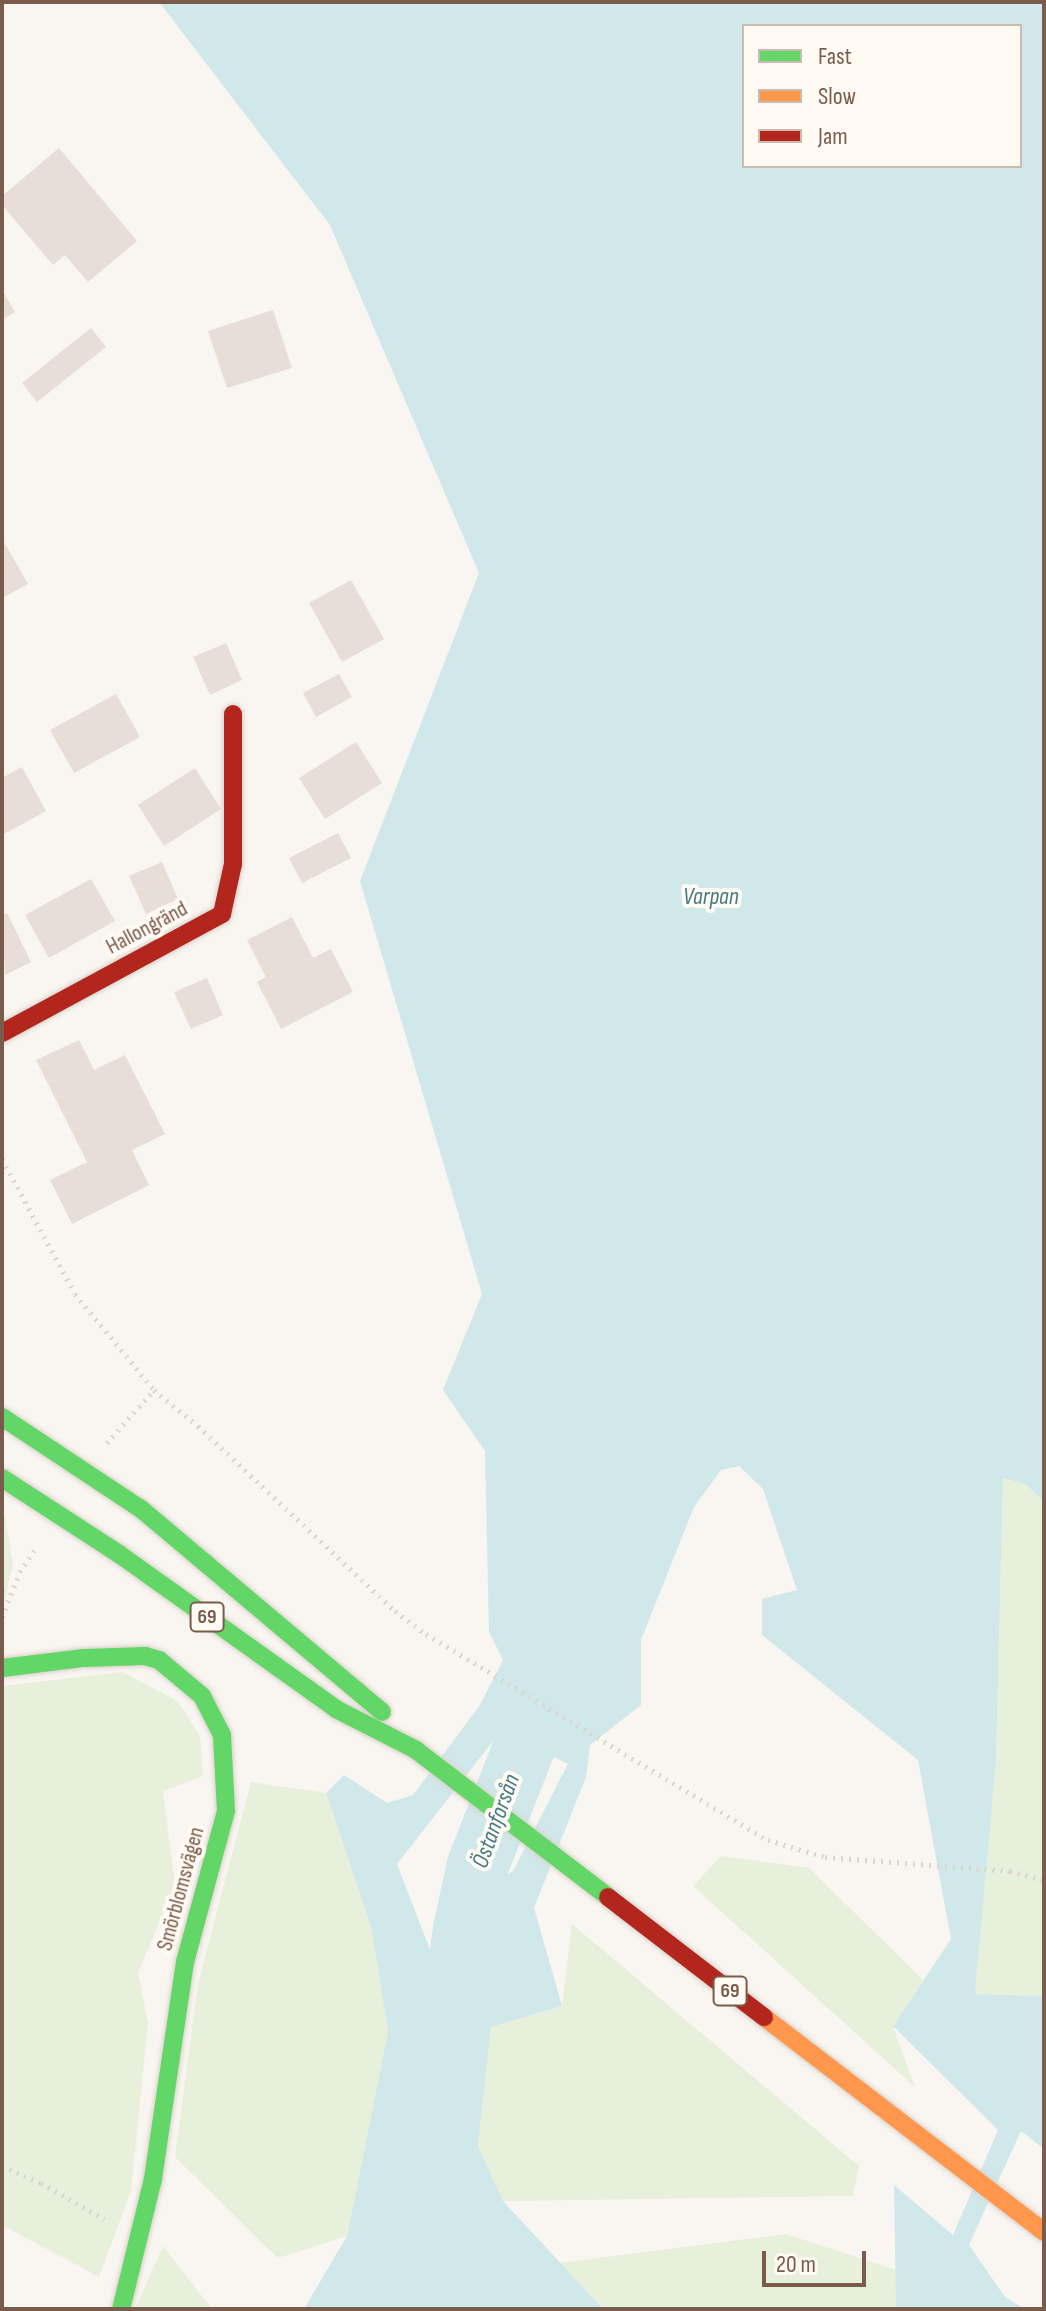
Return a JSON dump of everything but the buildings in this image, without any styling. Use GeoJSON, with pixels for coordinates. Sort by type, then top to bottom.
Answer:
{"type":"FeatureCollection","features":[{"type":"Feature","properties":{"kind":"main road","name":"Hallongränd"},"geometry":{"type":"LineString","coordinates":[[2,1033],[222,914],[233,864],[233,714]]}},
{"type":"Feature","properties":{"kind":"main road","name":"69"},"geometry":{"type":"LineString","coordinates":[[2,1417],[141,1509],[373,1702],[416,1750]]}},
{"type":"Feature","properties":{"kind":"main road","name":"69"},"geometry":{"type":"LineString","coordinates":[[2,1478],[119,1554],[336,1709],[416,1750],[1044,2232]]}},
{"type":"Feature","properties":{"kind":"main road","name":"Smörblomsvägen"},"geometry":{"type":"LineString","coordinates":[[2,1668],[84,1658],[145,1656],[159,1660],[202,1696],[222,1735],[226,1811],[185,1962],[158,2148],[121,2309]]}},
{"type":"Feature","properties":{"kind":"path"},"geometry":{"type":"LineString","coordinates":[[2,1159],[75,1294],[154,1390],[198,1426],[395,1611],[609,1746],[768,1840],[825,1857],[1010,1871],[1044,1880]]}},
{"type":"Feature","properties":{"kind":"path"},"geometry":{"type":"LineString","coordinates":[[106,1446],[154,1390]]}},
{"type":"Feature","properties":{"kind":"path"},"geometry":{"type":"LineString","coordinates":[[2,1617],[20,1572],[40,1541]]}},
{"type":"Feature","properties":{"kind":"path"},"geometry":{"type":"LineString","coordinates":[[2,2166],[41,2183],[139,2238]]}},
{"type":"Feature","properties":{"kind":"green space"},"geometry":{"type":"Polygon","coordinates":[[[1003,1478],[1025,1484],[1044,1501],[1044,1996],[975,1994],[996,1762],[1003,1478]]]}},
{"type":"Feature","properties":{"kind":"green space"},"geometry":{"type":"Polygon","coordinates":[[[2,1501],[13,1564],[2,1613],[2,1501]]]}},
{"type":"Feature","properties":{"kind":"green space"},"geometry":{"type":"Polygon","coordinates":[[[122,1672],[178,1701],[200,1736],[203,1776],[163,1791],[175,1885],[138,1973],[148,2023],[131,2191],[99,2277],[2,2225],[2,1686],[122,1672]]]}},
{"type":"Feature","properties":{"kind":"green space"},"geometry":{"type":"Polygon","coordinates":[[[251,1782],[326,1793],[371,1927],[388,2031],[347,2236],[278,2258],[175,2157],[198,1984],[251,1782]]]}},
{"type":"Feature","properties":{"kind":"green space"},"geometry":{"type":"Polygon","coordinates":[[[721,1856],[809,1868],[923,1980],[893,2027],[915,2087],[693,1886],[721,1856]]]}},
{"type":"Feature","properties":{"kind":"green space"},"geometry":{"type":"Polygon","coordinates":[[[572,1924],[859,2166],[853,2196],[503,2201],[478,2146],[491,2027],[562,2006],[572,1924]]]}},
{"type":"Feature","properties":{"kind":"green space"},"geometry":{"type":"Polygon","coordinates":[[[786,2234],[896,2270],[896,2309],[603,2309],[560,2263],[786,2234]]]}},
{"type":"Feature","properties":{"kind":"green space"},"geometry":{"type":"Polygon","coordinates":[[[163,2246],[212,2309],[135,2309],[163,2246]]]}},
{"type":"Feature","properties":{"kind":"water","name":"Varpan"},"geometry":{"type":"Polygon","coordinates":[[[159,2],[1044,2],[1044,1501],[1025,1484],[1003,1478],[996,1762],[975,1994],[1044,1996],[1044,2149],[1021,2131],[969,2245],[1005,2297],[1025,2309],[896,2309],[894,2185],[953,2235],[998,2130],[893,2026],[951,1939],[918,1760],[762,1635],[762,1599],[797,1590],[763,1489],[739,1466],[721,1470],[694,1507],[641,1640],[641,1705],[590,1745],[586,1777],[534,1908],[562,2006],[491,2027],[478,2146],[503,2201],[603,2309],[304,2309],[347,2236],[388,2031],[371,1927],[326,1793],[344,1775],[387,1803],[413,1795],[480,1705],[503,1660],[489,1632],[485,1451],[443,1390],[482,1294],[360,881],[479,573],[330,225],[159,2]],[[501,1731],[397,1864],[437,1968],[480,1890],[513,1871],[568,1764],[501,1731]]]}},
{"type":"Feature","properties":{"kind":"waterway","name":"Östanforsån"},"geometry":{"type":"LineString","coordinates":[[455,1995],[464,1929],[478,1865],[557,1663]]}},
{"type":"Feature","properties":{"kind":"traffic: fast"},"geometry":{"type":"LineString","coordinates":[[2,1417],[141,1509],[382,1712]]}},
{"type":"Feature","properties":{"kind":"traffic: fast"},"geometry":{"type":"LineString","coordinates":[[2,1478],[119,1554],[336,1709],[416,1750],[608,1897]]}},
{"type":"Feature","properties":{"kind":"traffic: fast"},"geometry":{"type":"LineString","coordinates":[[2,1668],[84,1658],[145,1656],[159,1660],[202,1696],[222,1735],[226,1811],[185,1962],[153,2179],[121,2309]]}},
{"type":"Feature","properties":{"kind":"traffic: slow"},"geometry":{"type":"LineString","coordinates":[[764,2017],[1044,2232]]}},
{"type":"Feature","properties":{"kind":"traffic: jam"},"geometry":{"type":"LineString","coordinates":[[2,1033],[222,914],[233,864],[233,714]]}},
{"type":"Feature","properties":{"kind":"traffic: jam"},"geometry":{"type":"LineString","coordinates":[[608,1897],[764,2017]]}}]}
